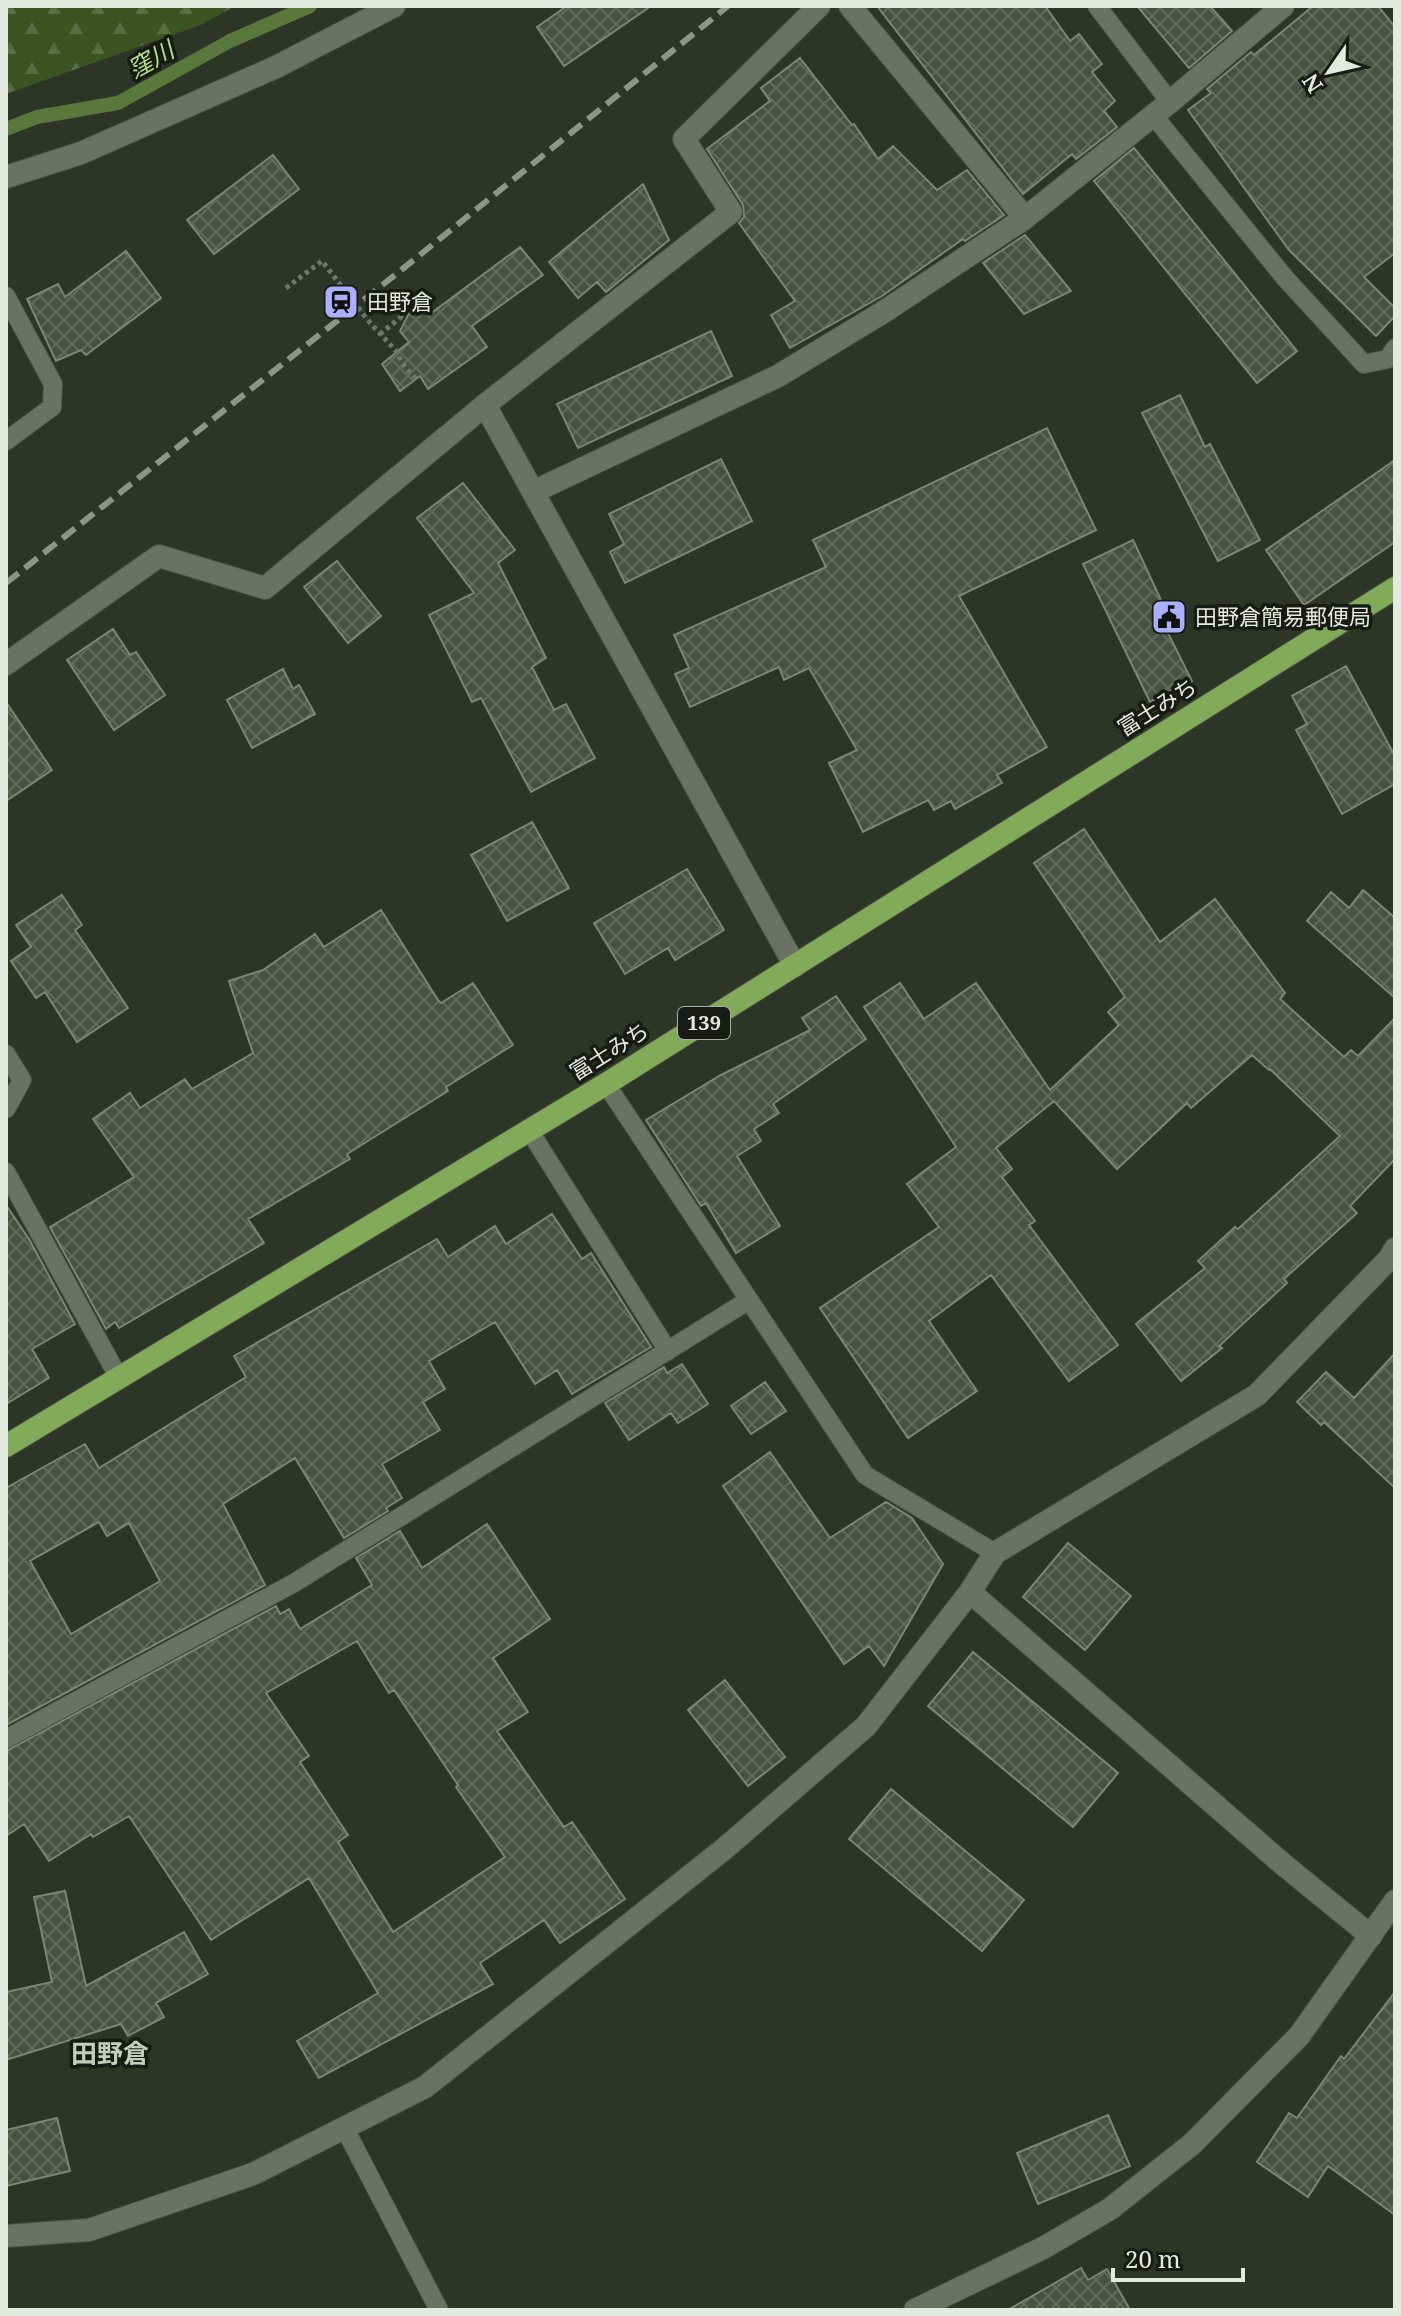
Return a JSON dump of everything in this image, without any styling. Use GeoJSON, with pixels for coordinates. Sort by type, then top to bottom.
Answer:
{"type":"FeatureCollection","features":[{"type":"Feature","properties":{"kind":"highway","name":"富士みち"},"geometry":{"type":"LineString","coordinates":[[6,1446],[606,1084],[1395,588]]}},
{"type":"Feature","properties":{"kind":"street"},"geometry":{"type":"LineString","coordinates":[[6,177],[81,153],[276,67],[394,6]]}},
{"type":"Feature","properties":{"kind":"street"},"geometry":{"type":"LineString","coordinates":[[6,664],[159,556],[265,588],[485,405],[731,212],[684,139],[819,6]]}},
{"type":"Feature","properties":{"kind":"street"},"geometry":{"type":"LineString","coordinates":[[850,6],[1025,218]]}},
{"type":"Feature","properties":{"kind":"street"},"geometry":{"type":"LineString","coordinates":[[533,492],[778,376],[885,311],[1025,218],[1162,109],[1283,6]]}},
{"type":"Feature","properties":{"kind":"street"},"geometry":{"type":"LineString","coordinates":[[485,405],[795,966]]}},
{"type":"Feature","properties":{"kind":"street"},"geometry":{"type":"LineString","coordinates":[[6,2236],[89,2230],[253,2174],[425,2087],[736,1839],[866,1726],[970,1592],[995,1553],[1257,1395],[1389,1259],[1395,1249]]}},
{"type":"Feature","properties":{"kind":"street"},"geometry":{"type":"LineString","coordinates":[[970,1592],[1371,1936]]}},
{"type":"Feature","properties":{"kind":"street"},"geometry":{"type":"LineString","coordinates":[[915,2310],[1043,2248],[1110,2209],[1192,2144],[1299,2036],[1395,1901]]}},
{"type":"Feature","properties":{"kind":"lane"},"geometry":{"type":"LineString","coordinates":[[1097,6],[1162,109],[1285,278],[1364,364],[1388,359],[1395,348]]}},
{"type":"Feature","properties":{"kind":"lane"},"geometry":{"type":"LineString","coordinates":[[6,296],[53,384],[52,407],[6,441]]}},
{"type":"Feature","properties":{"kind":"lane"},"geometry":{"type":"LineString","coordinates":[[6,1054],[22,1080],[6,1109]]}},
{"type":"Feature","properties":{"kind":"lane"},"geometry":{"type":"LineString","coordinates":[[606,1084],[865,1475],[995,1553]]}},
{"type":"Feature","properties":{"kind":"lane"},"geometry":{"type":"LineString","coordinates":[[529,1130],[668,1351]]}},
{"type":"Feature","properties":{"kind":"lane"},"geometry":{"type":"LineString","coordinates":[[6,1172],[119,1378]]}},
{"type":"Feature","properties":{"kind":"lane"},"geometry":{"type":"LineString","coordinates":[[6,1739],[294,1583],[749,1300]]}},
{"type":"Feature","properties":{"kind":"lane"},"geometry":{"type":"LineString","coordinates":[[344,2127],[439,2310]]}},
{"type":"Feature","properties":{"kind":"path"},"geometry":{"type":"LineString","coordinates":[[286,288],[322,261],[416,379]]}},
{"type":"Feature","properties":{"kind":"path"},"geometry":{"type":"LineString","coordinates":[[380,334],[401,317],[398,310]]}},
{"type":"Feature","properties":{"kind":"green space"},"geometry":{"type":"Polygon","coordinates":[[[6,6],[235,6],[203,24],[6,94],[6,6]]]}},
{"type":"Feature","properties":{"kind":"building"},"geometry":{"type":"Polygon","coordinates":[[[567,6],[651,6],[564,66],[537,27],[567,6]]]}},
{"type":"Feature","properties":{"kind":"building"},"geometry":{"type":"Polygon","coordinates":[[[877,6],[1045,6],[1070,41],[1079,34],[1102,64],[1092,72],[1115,101],[1104,111],[1117,127],[1076,159],[1072,154],[1023,194],[877,6]]]}},
{"type":"Feature","properties":{"kind":"building"},"geometry":{"type":"Polygon","coordinates":[[[1137,6],[1210,6],[1232,31],[1189,68],[1137,6]]]}},
{"type":"Feature","properties":{"kind":"building"},"geometry":{"type":"Polygon","coordinates":[[[1313,6],[1378,6],[1395,27],[1395,253],[1364,277],[1395,308],[1395,316],[1376,336],[1289,250],[1188,110],[1211,93],[1207,89],[1251,52],[1254,55],[1313,6]]]}},
{"type":"Feature","properties":{"kind":"building"},"geometry":{"type":"Polygon","coordinates":[[[800,58],[878,159],[893,146],[937,190],[967,170],[1004,215],[965,241],[963,239],[882,296],[790,348],[771,315],[795,301],[739,223],[744,217],[743,205],[707,149],[770,101],[761,88],[800,58]]]}},
{"type":"Feature","properties":{"kind":"building"},"geometry":{"type":"Polygon","coordinates":[[[1134,148],[1297,351],[1257,383],[1094,181],[1134,148]]]}},
{"type":"Feature","properties":{"kind":"building"},"geometry":{"type":"Polygon","coordinates":[[[273,155],[299,189],[214,254],[187,220],[273,155]]]}},
{"type":"Feature","properties":{"kind":"building"},"geometry":{"type":"Polygon","coordinates":[[[643,184],[669,240],[606,292],[597,282],[578,298],[549,262],[643,184]]]}},
{"type":"Feature","properties":{"kind":"building"},"geometry":{"type":"Polygon","coordinates":[[[1025,235],[1071,291],[1024,314],[983,263],[1025,235]]]}},
{"type":"Feature","properties":{"kind":"building"},"geometry":{"type":"Polygon","coordinates":[[[520,247],[543,275],[472,326],[487,347],[428,389],[420,376],[400,391],[382,364],[409,342],[400,331],[418,296],[430,314],[520,247]]]}},
{"type":"Feature","properties":{"kind":"building"},"geometry":{"type":"Polygon","coordinates":[[[126,251],[161,298],[86,355],[81,350],[56,361],[27,299],[58,284],[65,297],[126,251]]]}},
{"type":"Feature","properties":{"kind":"building"},"geometry":{"type":"Polygon","coordinates":[[[711,331],[732,376],[578,448],[557,404],[711,331]]]}},
{"type":"Feature","properties":{"kind":"building"},"geometry":{"type":"Polygon","coordinates":[[[1180,395],[1205,447],[1210,444],[1260,540],[1218,561],[1142,413],[1180,395]]]}},
{"type":"Feature","properties":{"kind":"building"},"geometry":{"type":"Polygon","coordinates":[[[1047,428],[1096,530],[959,596],[1047,747],[997,775],[1002,783],[955,809],[951,801],[934,810],[928,800],[863,832],[829,763],[857,750],[809,668],[784,680],[779,667],[690,707],[675,674],[689,668],[674,635],[826,567],[813,540],[1047,428]]]}},
{"type":"Feature","properties":{"kind":"building"},"geometry":{"type":"Polygon","coordinates":[[[721,459],[752,521],[625,583],[610,552],[624,544],[609,514],[721,459]]]}},
{"type":"Feature","properties":{"kind":"building"},"geometry":{"type":"Polygon","coordinates":[[[1395,460],[1395,542],[1304,605],[1266,550],[1395,460]]]}},
{"type":"Feature","properties":{"kind":"building"},"geometry":{"type":"Polygon","coordinates":[[[463,483],[515,550],[498,563],[546,658],[532,667],[554,710],[566,704],[595,758],[531,792],[481,698],[472,702],[429,615],[474,593],[417,518],[463,483]]]}},
{"type":"Feature","properties":{"kind":"building"},"geometry":{"type":"Polygon","coordinates":[[[1133,540],[1169,617],[1162,621],[1192,681],[1150,702],[1083,564],[1133,540]]]}},
{"type":"Feature","properties":{"kind":"building"},"geometry":{"type":"Polygon","coordinates":[[[337,561],[381,616],[348,643],[304,587],[337,561]]]}},
{"type":"Feature","properties":{"kind":"building"},"geometry":{"type":"Polygon","coordinates":[[[113,629],[130,655],[136,652],[165,695],[114,730],[67,660],[113,629]]]}},
{"type":"Feature","properties":{"kind":"building"},"geometry":{"type":"Polygon","coordinates":[[[1346,666],[1395,756],[1395,784],[1342,814],[1296,730],[1307,724],[1292,696],[1346,666]]]}},
{"type":"Feature","properties":{"kind":"building"},"geometry":{"type":"Polygon","coordinates":[[[283,669],[293,689],[299,685],[315,714],[252,748],[227,700],[283,669]]]}},
{"type":"Feature","properties":{"kind":"building"},"geometry":{"type":"Polygon","coordinates":[[[6,702],[52,770],[6,801],[6,702]]]}},
{"type":"Feature","properties":{"kind":"building"},"geometry":{"type":"Polygon","coordinates":[[[532,822],[569,888],[507,921],[471,855],[532,822]]]}},
{"type":"Feature","properties":{"kind":"building"},"geometry":{"type":"Polygon","coordinates":[[[1084,829],[1160,942],[1215,899],[1285,993],[1280,999],[1344,1057],[1351,1050],[1358,1056],[1395,1018],[1395,1159],[1350,1206],[1357,1213],[1284,1279],[1287,1283],[1219,1346],[1222,1348],[1181,1381],[1136,1324],[1205,1268],[1198,1261],[1235,1227],[1238,1229],[1340,1136],[1252,1055],[1191,1108],[1187,1103],[1117,1169],[1054,1101],[996,1148],[1012,1169],[1002,1177],[1035,1221],[1029,1225],[1118,1345],[1069,1381],[991,1275],[929,1321],[977,1391],[908,1438],[820,1308],[939,1227],[907,1184],[956,1147],[864,1007],[900,983],[924,1019],[976,983],[1050,1090],[1119,1025],[1108,1012],[1125,997],[1034,863],[1084,829]]]}},
{"type":"Feature","properties":{"kind":"building"},"geometry":{"type":"Polygon","coordinates":[[[687,869],[724,930],[675,960],[668,948],[625,974],[594,923],[687,869]]]}},
{"type":"Feature","properties":{"kind":"building"},"geometry":{"type":"Polygon","coordinates":[[[1363,890],[1395,918],[1395,998],[1307,921],[1331,892],[1349,908],[1363,890]]]}},
{"type":"Feature","properties":{"kind":"building"},"geometry":{"type":"Polygon","coordinates":[[[62,895],[82,925],[75,930],[128,1008],[77,1042],[45,992],[36,998],[11,961],[31,947],[16,925],[62,895]]]}},
{"type":"Feature","properties":{"kind":"building"},"geometry":{"type":"Polygon","coordinates":[[[381,910],[438,1000],[441,1003],[473,983],[513,1045],[446,1087],[448,1091],[347,1154],[350,1159],[248,1219],[264,1243],[119,1328],[115,1322],[106,1329],[50,1227],[134,1177],[93,1119],[130,1093],[140,1108],[185,1079],[192,1089],[253,1053],[229,981],[263,970],[315,934],[324,947],[381,910]]]}},
{"type":"Feature","properties":{"kind":"building"},"geometry":{"type":"Polygon","coordinates":[[[836,996],[866,1039],[773,1104],[779,1113],[754,1129],[761,1141],[737,1156],[780,1226],[736,1253],[706,1203],[701,1206],[646,1120],[721,1075],[810,1030],[802,1018],[836,996]]]}},
{"type":"Feature","properties":{"kind":"building"},"geometry":{"type":"Polygon","coordinates":[[[6,1205],[29,1239],[75,1324],[32,1349],[49,1378],[6,1404],[6,1205]]]}},
{"type":"Feature","properties":{"kind":"building"},"geometry":{"type":"Polygon","coordinates":[[[552,1214],[582,1259],[591,1253],[651,1347],[572,1394],[557,1370],[535,1384],[495,1322],[429,1361],[445,1389],[423,1402],[440,1430],[382,1464],[402,1498],[386,1508],[388,1511],[344,1538],[295,1458],[223,1504],[265,1585],[6,1725],[6,1488],[85,1444],[99,1468],[246,1377],[234,1356],[437,1239],[448,1257],[495,1226],[506,1244],[552,1214]],[[99,1522],[30,1561],[71,1634],[160,1581],[129,1523],[107,1536],[99,1522]]]}},
{"type":"Feature","properties":{"kind":"building"},"geometry":{"type":"Polygon","coordinates":[[[1395,1353],[1395,1488],[1324,1422],[1321,1425],[1297,1402],[1326,1372],[1354,1398],[1395,1353]]]}},
{"type":"Feature","properties":{"kind":"building"},"geometry":{"type":"Polygon","coordinates":[[[682,1364],[708,1404],[678,1423],[671,1413],[629,1440],[605,1403],[664,1367],[667,1373],[682,1364]]]}},
{"type":"Feature","properties":{"kind":"building"},"geometry":{"type":"Polygon","coordinates":[[[765,1382],[786,1411],[751,1434],[731,1406],[765,1382]]]}},
{"type":"Feature","properties":{"kind":"building"},"geometry":{"type":"Polygon","coordinates":[[[770,1452],[830,1538],[886,1502],[912,1518],[943,1564],[884,1666],[869,1646],[844,1664],[723,1486],[770,1452]]]}},
{"type":"Feature","properties":{"kind":"building"},"geometry":{"type":"Polygon","coordinates":[[[487,1524],[550,1619],[493,1658],[528,1712],[497,1731],[564,1827],[572,1822],[625,1899],[560,1943],[544,1920],[480,1963],[493,1984],[319,2078],[297,2041],[378,1993],[309,1878],[211,1940],[129,1816],[93,1837],[91,1834],[49,1861],[24,1824],[6,1836],[6,1751],[276,1606],[280,1614],[289,1609],[300,1629],[372,1585],[356,1558],[400,1531],[422,1568],[487,1524]],[[357,1641],[266,1693],[309,1756],[300,1762],[348,1835],[338,1842],[393,1932],[505,1857],[394,1690],[389,1693],[357,1641]]]}},
{"type":"Feature","properties":{"kind":"building"},"geometry":{"type":"Polygon","coordinates":[[[1068,1543],[1131,1596],[1085,1650],[1023,1597],[1068,1543]]]}},
{"type":"Feature","properties":{"kind":"building"},"geometry":{"type":"Polygon","coordinates":[[[973,1652],[1118,1773],[1073,1827],[928,1706],[973,1652]]]}},
{"type":"Feature","properties":{"kind":"building"},"geometry":{"type":"Polygon","coordinates":[[[725,1680],[785,1757],[748,1786],[688,1710],[725,1680]]]}},
{"type":"Feature","properties":{"kind":"building"},"geometry":{"type":"Polygon","coordinates":[[[891,1789],[1024,1900],[982,1951],[849,1839],[891,1789]]]}},
{"type":"Feature","properties":{"kind":"building"},"geometry":{"type":"Polygon","coordinates":[[[65,1891],[86,1986],[184,1932],[208,1974],[156,2003],[164,2017],[128,2036],[121,2024],[6,2060],[6,1992],[52,1982],[34,1897],[65,1891]]]}},
{"type":"Feature","properties":{"kind":"building"},"geometry":{"type":"Polygon","coordinates":[[[1395,1992],[1395,2215],[1328,2166],[1308,2197],[1257,2162],[1289,2113],[1297,2118],[1341,2056],[1344,2059],[1395,1992]]]}},
{"type":"Feature","properties":{"kind":"building"},"geometry":{"type":"Polygon","coordinates":[[[1108,2115],[1130,2166],[1038,2204],[1017,2153],[1108,2115]]]}},
{"type":"Feature","properties":{"kind":"building"},"geometry":{"type":"Polygon","coordinates":[[[57,2118],[70,2171],[6,2186],[6,2130],[57,2118]]]}},
{"type":"Feature","properties":{"kind":"building"},"geometry":{"type":"Polygon","coordinates":[[[1081,2268],[1088,2280],[1107,2269],[1130,2310],[1008,2310],[1081,2268]]]}},
{"type":"Feature","properties":{"kind":"waterway","name":"窪川"},"geometry":{"type":"LineString","coordinates":[[6,129],[37,117],[118,103],[230,41],[310,6]]}},
{"type":"Feature","properties":{"kind":"railway"},"geometry":{"type":"LineString","coordinates":[[6,583],[728,6]]}},
{"type":"Feature","properties":{"kind":"place","name":"田野倉"},"geometry":{"type":"Point","coordinates":[341,302]}},
{"type":"Feature","properties":{"kind":"place","name":"田野倉簡易郵便局"},"geometry":{"type":"Point","coordinates":[1169,617]}},
{"type":"Feature","properties":{"kind":"district","name":"田野倉"},"geometry":{"type":"Point","coordinates":[110,2054]}}]}
